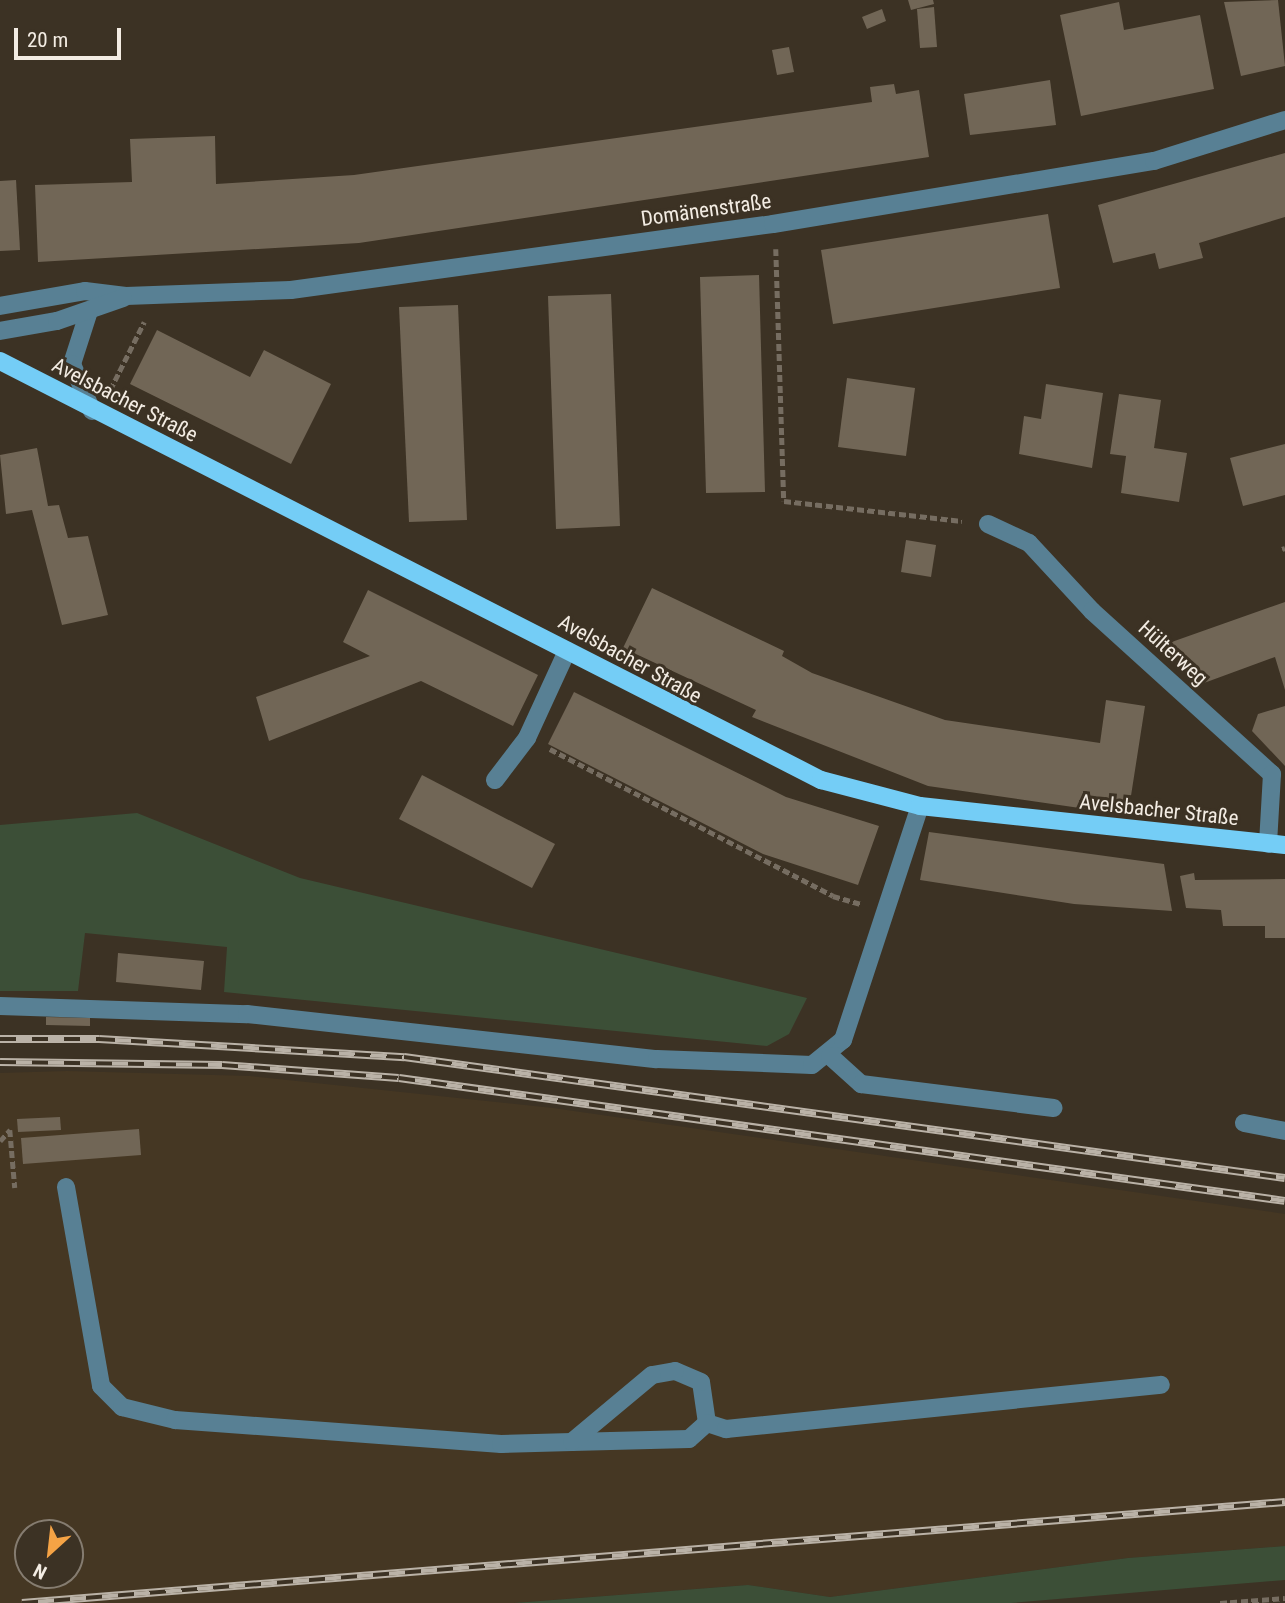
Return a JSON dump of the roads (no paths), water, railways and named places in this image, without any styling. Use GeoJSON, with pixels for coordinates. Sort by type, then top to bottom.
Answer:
{"type":"FeatureCollection","features":[{"type":"Feature","properties":{"kind":"main road","name":"Avelsbacher Straße"},"geometry":{"type":"LineString","coordinates":[[0,361],[92,411],[567,651],[784,765],[920,806],[1277,845]]}},
{"type":"Feature","properties":{"kind":"street","name":"Domänenstraße"},"geometry":{"type":"LineString","coordinates":[[0,306],[85,291],[126,296],[291,290],[773,224],[1154,161],[1285,120]]}},
{"type":"Feature","properties":{"kind":"street","name":"Domänenstraße"},"geometry":{"type":"LineString","coordinates":[[0,331],[89,311],[126,296]]}},
{"type":"Feature","properties":{"kind":"street"},"geometry":{"type":"LineString","coordinates":[[89,311],[72,364],[92,411]]}},
{"type":"Feature","properties":{"kind":"street","name":"Hülterweg"},"geometry":{"type":"LineString","coordinates":[[988,524],[1029,544],[1092,611],[1272,774],[1277,845]]}},
{"type":"Feature","properties":{"kind":"street"},"geometry":{"type":"LineString","coordinates":[[495,780],[527,738],[567,651]]}},
{"type":"Feature","properties":{"kind":"street"},"geometry":{"type":"LineString","coordinates":[[0,1006],[247,1014],[773,1068],[812,1065],[830,1056],[844,1040],[879,944],[920,806]]}},
{"type":"Feature","properties":{"kind":"street"},"geometry":{"type":"LineString","coordinates":[[830,1056],[861,1084],[1054,1108]]}},
{"type":"Feature","properties":{"kind":"street"},"geometry":{"type":"LineString","coordinates":[[1244,1122],[1285,1131]]}},
{"type":"Feature","properties":{"kind":"street"},"geometry":{"type":"LineString","coordinates":[[66,1187],[102,1385],[122,1407],[175,1420],[501,1444],[689,1439],[707,1423]]}},
{"type":"Feature","properties":{"kind":"street"},"geometry":{"type":"LineString","coordinates":[[572,1442],[652,1375],[675,1371],[701,1382],[707,1423]]}},
{"type":"Feature","properties":{"kind":"street"},"geometry":{"type":"LineString","coordinates":[[707,1423],[726,1429],[1161,1385]]}},
{"type":"Feature","properties":{"kind":"railway"},"geometry":{"type":"LineString","coordinates":[[0,1039],[99,1039],[404,1057],[1285,1178]]}},
{"type":"Feature","properties":{"kind":"railway"},"geometry":{"type":"LineString","coordinates":[[0,1062],[222,1065],[399,1078],[1285,1201]]}},
{"type":"Feature","properties":{"kind":"railway"},"geometry":{"type":"LineString","coordinates":[[22,1603],[1285,1502]]}}]}
